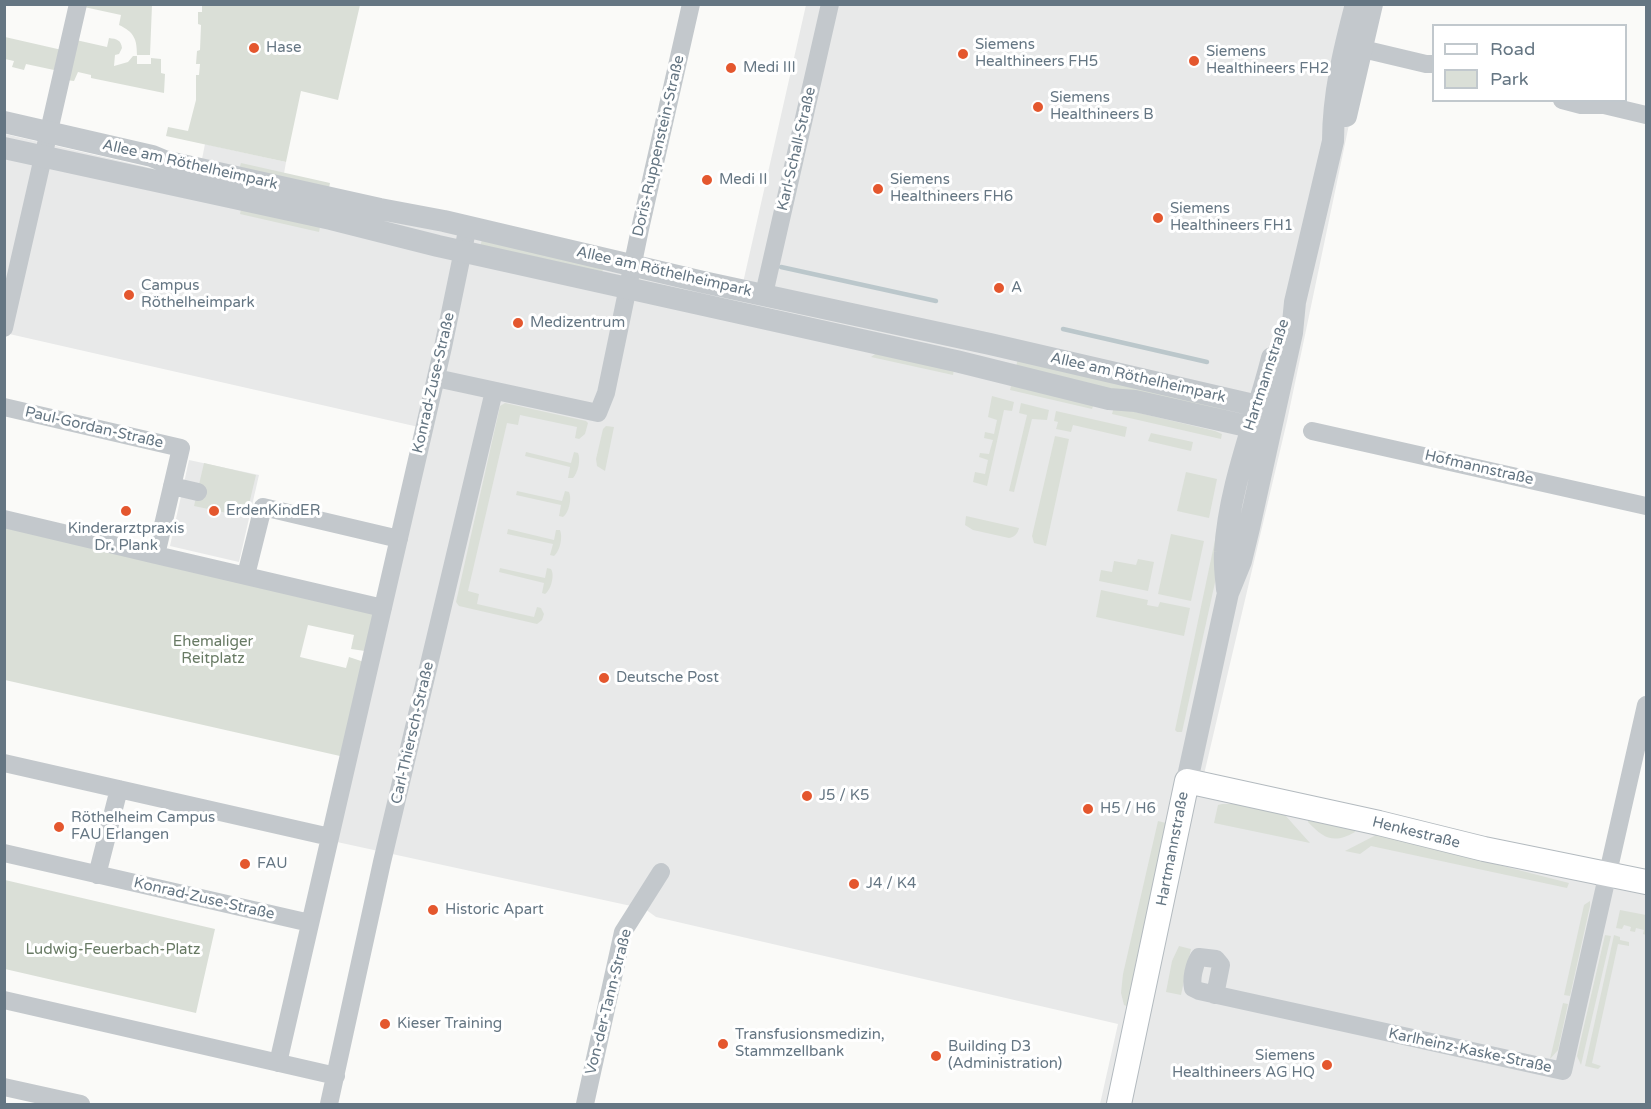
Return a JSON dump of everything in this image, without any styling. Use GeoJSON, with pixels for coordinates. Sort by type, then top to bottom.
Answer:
{"type":"FeatureCollection","features":[{"type":"Feature","properties":{"kind":"main road","name":"Henkestraße"},"geometry":{"type":"LineString","coordinates":[[1187,781],[1379,823],[1496,852],[1647,882]]}},
{"type":"Feature","properties":{"kind":"main road","name":"Hartmannstraße"},"geometry":{"type":"LineString","coordinates":[[1119,1104],[1187,781]]}},
{"type":"Feature","properties":{"kind":"street"},"geometry":{"type":"LineString","coordinates":[[4,328],[78,4]]}},
{"type":"Feature","properties":{"kind":"street","name":"Doris-Ruppenstein-Straße"},"geometry":{"type":"LineString","coordinates":[[628,288],[691,4]]}},
{"type":"Feature","properties":{"kind":"street","name":"Karl-Schall-Straße"},"geometry":{"type":"LineString","coordinates":[[764,294],[830,4]]}},
{"type":"Feature","properties":{"kind":"street","name":"Hartmannstraße"},"geometry":{"type":"LineString","coordinates":[[1354,47],[1356,4]]}},
{"type":"Feature","properties":{"kind":"street","name":"Hartmannstraße"},"geometry":{"type":"LineString","coordinates":[[1187,781],[1227,593],[1241,561],[1260,418],[1278,335],[1286,314],[1295,302],[1333,141],[1333,115],[1354,47],[1372,4]]}},
{"type":"Feature","properties":{"kind":"street"},"geometry":{"type":"LineString","coordinates":[[1354,47],[1432,64]]}},
{"type":"Feature","properties":{"kind":"street"},"geometry":{"type":"LineString","coordinates":[[1570,102],[1581,105],[1604,105],[1647,115]]}},
{"type":"Feature","properties":{"kind":"street","name":"Allee am Röthelheimpark"},"geometry":{"type":"LineString","coordinates":[[4,122],[174,163],[380,209],[468,226],[990,344],[1260,418]]}},
{"type":"Feature","properties":{"kind":"street","name":"Allee am Röthelheimpark"},"geometry":{"type":"LineString","coordinates":[[4,148],[213,192],[1109,399],[1260,418]]}},
{"type":"Feature","properties":{"kind":"street","name":"Konrad-Zuse-Straße"},"geometry":{"type":"LineString","coordinates":[[278,1063],[436,378],[468,226]]}},
{"type":"Feature","properties":{"kind":"street"},"geometry":{"type":"LineString","coordinates":[[436,378],[598,413],[606,393],[628,288]]}},
{"type":"Feature","properties":{"kind":"street"},"geometry":{"type":"LineString","coordinates":[[984,369],[990,344]]}},
{"type":"Feature","properties":{"kind":"street","name":"Carl-Thiersch-Straße"},"geometry":{"type":"LineString","coordinates":[[329,1104],[384,854],[494,391]]}},
{"type":"Feature","properties":{"kind":"street","name":"Paul-Gordan-Straße"},"geometry":{"type":"LineString","coordinates":[[4,407],[182,448],[156,555]]}},
{"type":"Feature","properties":{"kind":"street","name":"Hofmannstraße"},"geometry":{"type":"LineString","coordinates":[[1312,431],[1647,506]]}},
{"type":"Feature","properties":{"kind":"street"},"geometry":{"type":"LineString","coordinates":[[172,486],[198,492]]}},
{"type":"Feature","properties":{"kind":"street"},"geometry":{"type":"LineString","coordinates":[[246,575],[256,506],[399,539]]}},
{"type":"Feature","properties":{"kind":"street"},"geometry":{"type":"LineString","coordinates":[[4,519],[383,608]]}},
{"type":"Feature","properties":{"kind":"street"},"geometry":{"type":"LineString","coordinates":[[1607,875],[1647,705]]}},
{"type":"Feature","properties":{"kind":"street"},"geometry":{"type":"LineString","coordinates":[[4,763],[330,837]]}},
{"type":"Feature","properties":{"kind":"street"},"geometry":{"type":"LineString","coordinates":[[4,853],[98,874],[119,789]]}},
{"type":"Feature","properties":{"kind":"street","name":"Von-der-Tann-Straße"},"geometry":{"type":"LineString","coordinates":[[585,1104],[623,932],[661,872]]}},
{"type":"Feature","properties":{"kind":"street","name":"Konrad-Zuse-Straße"},"geometry":{"type":"LineString","coordinates":[[98,874],[310,923]]}},
{"type":"Feature","properties":{"kind":"street","name":"Karlheinz-Kaske-Straße"},"geometry":{"type":"LineString","coordinates":[[1215,995],[1563,1071],[1607,875]]}},
{"type":"Feature","properties":{"kind":"street"},"geometry":{"type":"LineString","coordinates":[[4,1000],[336,1076]]}},
{"type":"Feature","properties":{"kind":"street"},"geometry":{"type":"LineString","coordinates":[[4,1088],[81,1104]]}},
{"type":"Feature","properties":{"kind":"shaded area"},"geometry":{"type":"Polygon","coordinates":[[[806,5],[1374,5],[1287,421],[1202,783],[1646,882],[1646,1104],[1100,1104],[1118,1024],[656,917],[645,909],[337,842],[382,608],[423,428],[5,333],[5,134],[198,179],[205,144],[286,162],[281,191],[740,296],[806,5]]]}},
{"type":"Feature","properties":{"kind":"shaded area","name":"ErdenKindER"},"geometry":{"type":"Polygon","coordinates":[[[189,460],[259,475],[239,562],[170,546],[189,460]]]}},
{"type":"Feature","properties":{"kind":"green space"},"geometry":{"type":"Polygon","coordinates":[[[84,4],[152,5],[150,55],[137,55],[134,37],[119,25],[121,15],[84,7],[84,4]]]}},
{"type":"Feature","properties":{"kind":"green space"},"geometry":{"type":"Polygon","coordinates":[[[202,5],[360,5],[338,100],[301,91],[286,162],[166,136],[168,127],[188,131],[196,100],[196,75],[199,75],[200,64],[196,64],[197,51],[200,50],[201,25],[198,24],[198,12],[202,12],[202,5]]]}},
{"type":"Feature","properties":{"kind":"green space"},"geometry":{"type":"Polygon","coordinates":[[[5,37],[62,50],[54,70],[26,64],[24,70],[12,67],[14,61],[5,59],[5,37]]]}},
{"type":"Feature","properties":{"kind":"green space"},"geometry":{"type":"Polygon","coordinates":[[[109,38],[118,40],[122,48],[119,54],[115,55],[114,66],[128,62],[133,56],[137,56],[137,64],[151,64],[151,58],[161,59],[161,73],[165,74],[164,93],[91,78],[91,75],[78,72],[74,81],[66,80],[76,40],[107,47],[109,38]]]}},
{"type":"Feature","properties":{"kind":"green space"},"geometry":{"type":"Polygon","coordinates":[[[241,163],[330,183],[328,193],[238,173],[241,163]]]}},
{"type":"Feature","properties":{"kind":"green space"},"geometry":{"type":"Polygon","coordinates":[[[242,204],[321,222],[319,232],[240,214],[242,204]]]}},
{"type":"Feature","properties":{"kind":"green space"},"geometry":{"type":"Polygon","coordinates":[[[482,240],[604,265],[602,273],[480,246],[482,240]]]}},
{"type":"Feature","properties":{"kind":"green space"},"geometry":{"type":"Polygon","coordinates":[[[878,352],[954,369],[953,375],[871,357],[878,352]]]}},
{"type":"Feature","properties":{"kind":"green space"},"geometry":{"type":"Polygon","coordinates":[[[1018,359],[1229,406],[1227,412],[1101,389],[1015,370],[1018,359]]]}},
{"type":"Feature","properties":{"kind":"green space"},"geometry":{"type":"Polygon","coordinates":[[[1011,386],[1094,403],[1092,409],[1010,390],[1011,386]]]}},
{"type":"Feature","properties":{"kind":"green space"},"geometry":{"type":"Polygon","coordinates":[[[992,396],[1014,402],[1012,411],[1004,410],[987,486],[973,482],[975,472],[985,474],[988,460],[979,457],[980,453],[989,454],[993,440],[984,438],[985,432],[994,434],[997,420],[988,417],[992,396]]]}},
{"type":"Feature","properties":{"kind":"green space"},"geometry":{"type":"Polygon","coordinates":[[[505,403],[588,423],[585,434],[579,439],[575,438],[577,427],[520,415],[518,425],[507,423],[468,591],[479,594],[477,604],[534,617],[537,607],[541,608],[544,614],[542,620],[537,624],[459,606],[456,602],[500,406],[505,403]]]}},
{"type":"Feature","properties":{"kind":"green space"},"geometry":{"type":"Polygon","coordinates":[[[1021,403],[1049,410],[1047,420],[1032,419],[1014,492],[1009,491],[1027,415],[1019,413],[1021,403]]]}},
{"type":"Feature","properties":{"kind":"green space"},"geometry":{"type":"Polygon","coordinates":[[[1114,407],[1215,431],[1222,434],[1221,439],[1112,414],[1114,407]]]}},
{"type":"Feature","properties":{"kind":"green space"},"geometry":{"type":"Polygon","coordinates":[[[1056,411],[1127,427],[1125,437],[1073,425],[1071,432],[1056,429],[1058,422],[1054,421],[1056,411]]]}},
{"type":"Feature","properties":{"kind":"green space"},"geometry":{"type":"Polygon","coordinates":[[[606,426],[614,427],[605,471],[597,466],[596,459],[603,429],[606,426]]]}},
{"type":"Feature","properties":{"kind":"green space"},"geometry":{"type":"Polygon","coordinates":[[[1151,433],[1193,442],[1191,451],[1148,441],[1151,433]]]}},
{"type":"Feature","properties":{"kind":"green space"},"geometry":{"type":"Polygon","coordinates":[[[1055,436],[1069,439],[1046,546],[1034,543],[1032,536],[1055,436]]]}},
{"type":"Feature","properties":{"kind":"green space"},"geometry":{"type":"Polygon","coordinates":[[[526,452],[571,463],[574,452],[578,453],[579,462],[576,473],[573,478],[568,478],[570,467],[525,456],[526,452]]]}},
{"type":"Feature","properties":{"kind":"green space"},"geometry":{"type":"Polygon","coordinates":[[[204,463],[256,475],[246,517],[194,506],[204,463]]]}},
{"type":"Feature","properties":{"kind":"green space"},"geometry":{"type":"Polygon","coordinates":[[[1186,472],[1217,479],[1209,518],[1177,511],[1186,472]]]}},
{"type":"Feature","properties":{"kind":"green space"},"geometry":{"type":"Polygon","coordinates":[[[517,491],[562,501],[565,491],[569,492],[568,509],[563,517],[559,516],[561,505],[516,495],[517,491]]]}},
{"type":"Feature","properties":{"kind":"green space"},"geometry":{"type":"Polygon","coordinates":[[[966,516],[1019,528],[1018,532],[1009,538],[973,530],[965,525],[966,516]]]}},
{"type":"Feature","properties":{"kind":"green space","name":"Ehemaliger Reitplatz"},"geometry":{"type":"Polygon","coordinates":[[[5,525],[372,612],[373,619],[365,651],[351,649],[354,635],[308,625],[300,657],[346,668],[349,657],[364,662],[340,756],[5,680],[5,525]]]}},
{"type":"Feature","properties":{"kind":"green space"},"geometry":{"type":"Polygon","coordinates":[[[1218,526],[1216,578],[1182,732],[1177,732],[1175,730],[1218,526]]]}},
{"type":"Feature","properties":{"kind":"green space"},"geometry":{"type":"Polygon","coordinates":[[[508,529],[554,540],[556,530],[560,530],[561,536],[556,554],[550,555],[553,544],[507,534],[508,529]]]}},
{"type":"Feature","properties":{"kind":"green space"},"geometry":{"type":"Polygon","coordinates":[[[1171,534],[1204,541],[1191,601],[1158,594],[1171,534]]]}},
{"type":"Feature","properties":{"kind":"green space"},"geometry":{"type":"Polygon","coordinates":[[[1138,559],[1154,562],[1148,591],[1099,581],[1101,570],[1112,572],[1114,561],[1136,565],[1138,559]]]}},
{"type":"Feature","properties":{"kind":"green space"},"geometry":{"type":"Polygon","coordinates":[[[500,568],[545,578],[547,568],[551,569],[552,582],[545,594],[542,593],[544,583],[499,572],[500,568]]]}},
{"type":"Feature","properties":{"kind":"green space"},"geometry":{"type":"Polygon","coordinates":[[[1101,590],[1148,600],[1147,605],[1158,607],[1160,602],[1190,608],[1184,636],[1096,617],[1101,590]]]}},
{"type":"Feature","properties":{"kind":"green space"},"geometry":{"type":"Polygon","coordinates":[[[1236,804],[1284,814],[1310,843],[1214,823],[1218,805],[1236,804]]]}},
{"type":"Feature","properties":{"kind":"green space"},"geometry":{"type":"Polygon","coordinates":[[[1308,820],[1354,829],[1355,832],[1341,838],[1330,838],[1319,832],[1308,820]]]}},
{"type":"Feature","properties":{"kind":"green space"},"geometry":{"type":"Polygon","coordinates":[[[1158,821],[1166,823],[1134,971],[1129,1007],[1124,1005],[1121,993],[1123,974],[1158,821]]]}},
{"type":"Feature","properties":{"kind":"green space"},"geometry":{"type":"Polygon","coordinates":[[[1378,834],[1569,883],[1567,888],[1371,846],[1360,854],[1345,851],[1378,834]]]}},
{"type":"Feature","properties":{"kind":"green space","name":"Ludwig-Feuerbach-Platz"},"geometry":{"type":"Polygon","coordinates":[[[5,880],[215,929],[196,1013],[5,969],[5,880]]]}},
{"type":"Feature","properties":{"kind":"green space"},"geometry":{"type":"Polygon","coordinates":[[[1590,901],[1570,996],[1564,995],[1584,905],[1590,901]]]}},
{"type":"Feature","properties":{"kind":"green space"},"geometry":{"type":"Polygon","coordinates":[[[1620,910],[1646,915],[1646,935],[1643,934],[1644,930],[1636,928],[1635,932],[1630,931],[1631,927],[1624,925],[1622,929],[1616,928],[1620,910]]]}},
{"type":"Feature","properties":{"kind":"green space"},"geometry":{"type":"Polygon","coordinates":[[[1605,935],[1611,936],[1581,1065],[1577,1056],[1605,935]]]}},
{"type":"Feature","properties":{"kind":"green space"},"geometry":{"type":"Polygon","coordinates":[[[1614,935],[1620,937],[1620,940],[1629,942],[1629,946],[1618,944],[1592,1063],[1601,1066],[1598,1069],[1585,1066],[1614,935]]]}},
{"type":"Feature","properties":{"kind":"green space"},"geometry":{"type":"Polygon","coordinates":[[[1179,946],[1191,949],[1181,995],[1166,992],[1172,961],[1179,946]]]}},
{"type":"Feature","properties":{"kind":"green space"},"geometry":{"type":"Polygon","coordinates":[[[1563,1003],[1568,1004],[1558,1050],[1550,1059],[1563,1003]]]}},
{"type":"Feature","properties":{"kind":"waterway"},"geometry":{"type":"LineString","coordinates":[[781,267],[936,301]]}},
{"type":"Feature","properties":{"kind":"waterway"},"geometry":{"type":"LineString","coordinates":[[1063,329],[1207,362]]}},
{"type":"Feature","properties":{"kind":"place","name":"Hase"},"geometry":{"type":"Point","coordinates":[254,48]}},
{"type":"Feature","properties":{"kind":"place","name":"Siemens Healthineers FH5"},"geometry":{"type":"Point","coordinates":[963,54]}},
{"type":"Feature","properties":{"kind":"place","name":"Siemens Healthineers FH2"},"geometry":{"type":"Point","coordinates":[1194,61]}},
{"type":"Feature","properties":{"kind":"place","name":"Medi III"},"geometry":{"type":"Point","coordinates":[731,68]}},
{"type":"Feature","properties":{"kind":"place","name":"Siemens Healthineers B"},"geometry":{"type":"Point","coordinates":[1038,107]}},
{"type":"Feature","properties":{"kind":"place","name":"Medi II"},"geometry":{"type":"Point","coordinates":[707,180]}},
{"type":"Feature","properties":{"kind":"place","name":"Siemens Healthineers FH6"},"geometry":{"type":"Point","coordinates":[878,189]}},
{"type":"Feature","properties":{"kind":"place","name":"Siemens Healthineers FH1"},"geometry":{"type":"Point","coordinates":[1158,218]}},
{"type":"Feature","properties":{"kind":"place","name":"A"},"geometry":{"type":"Point","coordinates":[999,288]}},
{"type":"Feature","properties":{"kind":"place","name":"Campus Röthelheimpark"},"geometry":{"type":"Point","coordinates":[129,295]}},
{"type":"Feature","properties":{"kind":"place","name":"Medizentrum"},"geometry":{"type":"Point","coordinates":[518,323]}},
{"type":"Feature","properties":{"kind":"place","name":"Kinderarztpraxis Dr. Plank"},"geometry":{"type":"Point","coordinates":[126,511]}},
{"type":"Feature","properties":{"kind":"place","name":"ErdenKindER"},"geometry":{"type":"Point","coordinates":[214,511]}},
{"type":"Feature","properties":{"kind":"place","name":"Deutsche Post"},"geometry":{"type":"Point","coordinates":[604,678]}},
{"type":"Feature","properties":{"kind":"place","name":"J5 / K5"},"geometry":{"type":"Point","coordinates":[807,796]}},
{"type":"Feature","properties":{"kind":"place","name":"H5 / H6"},"geometry":{"type":"Point","coordinates":[1088,809]}},
{"type":"Feature","properties":{"kind":"place","name":"Röthelheim Campus FAU Erlangen"},"geometry":{"type":"Point","coordinates":[59,827]}},
{"type":"Feature","properties":{"kind":"place","name":"FAU"},"geometry":{"type":"Point","coordinates":[245,864]}},
{"type":"Feature","properties":{"kind":"place","name":"J4 / K4"},"geometry":{"type":"Point","coordinates":[854,884]}},
{"type":"Feature","properties":{"kind":"place","name":"Historic Apart"},"geometry":{"type":"Point","coordinates":[433,910]}},
{"type":"Feature","properties":{"kind":"place","name":"Kieser Training"},"geometry":{"type":"Point","coordinates":[385,1024]}},
{"type":"Feature","properties":{"kind":"place","name":"Transfusionsmedizin, Stammzellbank"},"geometry":{"type":"Point","coordinates":[723,1044]}},
{"type":"Feature","properties":{"kind":"place","name":"Building D3 (Administration)"},"geometry":{"type":"Point","coordinates":[936,1056]}},
{"type":"Feature","properties":{"kind":"place","name":"Siemens Healthineers AG HQ"},"geometry":{"type":"Point","coordinates":[1327,1065]}}]}
